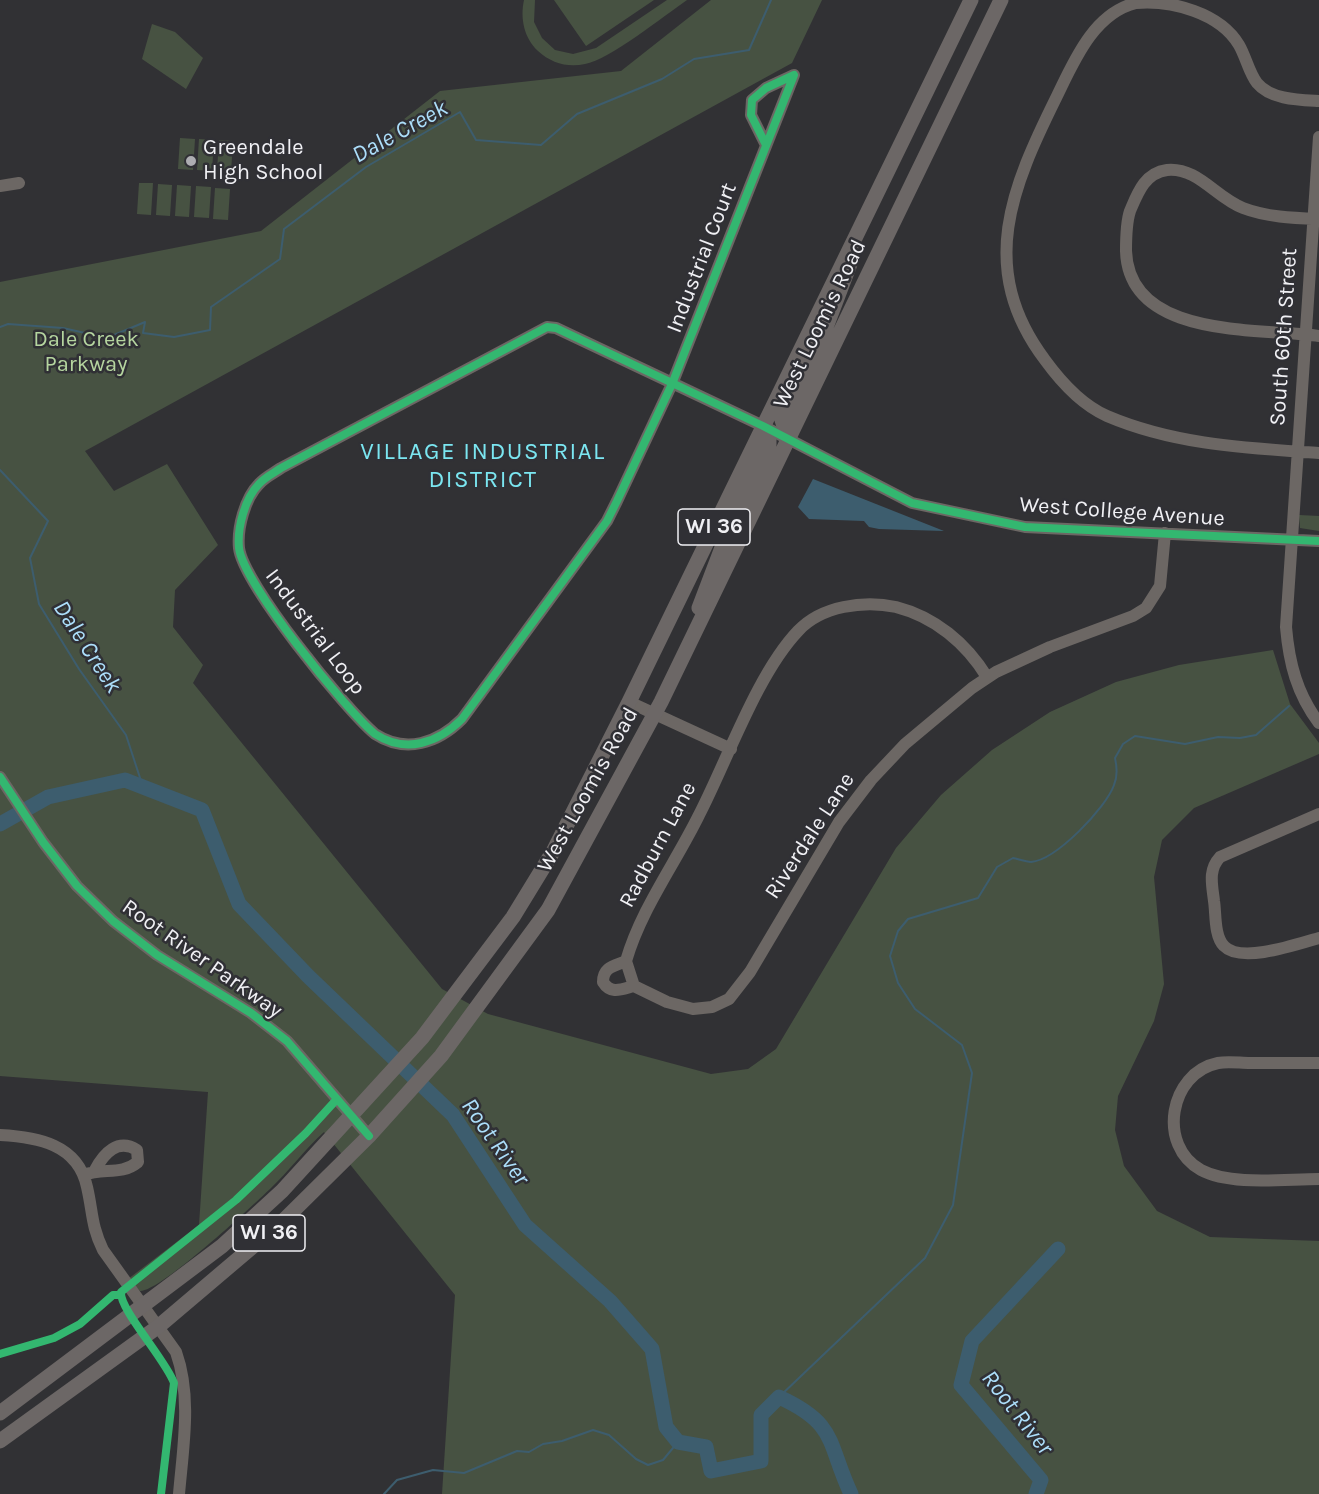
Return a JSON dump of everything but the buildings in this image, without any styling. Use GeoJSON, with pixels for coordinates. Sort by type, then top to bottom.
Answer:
{"type":"FeatureCollection","features":[{"type":"Feature","properties":{"kind":"main road","name":"West Loomis Road"},"geometry":{"type":"LineString","coordinates":[[0,1413],[222,1246],[282,1191],[424,1034],[513,917],[554,850],[629,702],[971,0]]}},
{"type":"Feature","properties":{"kind":"main road"},"geometry":{"type":"LineString","coordinates":[[979,46],[992,0]]}},
{"type":"Feature","properties":{"kind":"main road","name":"West Loomis Road"},"geometry":{"type":"LineString","coordinates":[[0,1441],[159,1326],[284,1220],[369,1136],[447,1048],[548,910],[684,656],[1001,0]]}},
{"type":"Feature","properties":{"kind":"main road"},"geometry":{"type":"LineString","coordinates":[[789,440],[782,420],[820,343],[842,289],[860,228]]}},
{"type":"Feature","properties":{"kind":"main road"},"geometry":{"type":"LineString","coordinates":[[684,656],[706,586],[731,524],[769,445],[769,436],[763,426]]}},
{"type":"Feature","properties":{"kind":"street"},"geometry":{"type":"LineString","coordinates":[[1319,100],[1297,100],[1275,95],[1258,84],[1238,43],[1220,23],[1190,7],[1161,2],[1136,3],[1111,14],[1078,51],[1025,161],[1012,201],[1006,240],[1010,283],[1020,317],[1037,349],[1057,376],[1079,398],[1104,415],[1143,430],[1181,440],[1319,453]]}},
{"type":"Feature","properties":{"kind":"street","name":"Industrial Court"},"geometry":{"type":"LineString","coordinates":[[672,384],[794,75],[766,88],[752,100],[751,115],[766,145]]}},
{"type":"Feature","properties":{"kind":"street","name":"South 60th Street"},"geometry":{"type":"LineString","coordinates":[[1319,137],[1312,335],[1298,452],[1286,627],[1290,663],[1304,699],[1319,723]]}},
{"type":"Feature","properties":{"kind":"street"},"geometry":{"type":"LineString","coordinates":[[1312,335],[1216,326],[1166,312],[1150,302],[1138,288],[1127,266],[1126,239],[1129,215],[1140,187],[1152,174],[1167,170],[1180,170],[1194,175],[1241,208],[1262,214],[1316,219]]}},
{"type":"Feature","properties":{"kind":"street"},"geometry":{"type":"LineString","coordinates":[[0,186],[19,183]]}},
{"type":"Feature","properties":{"kind":"street","name":"Industrial Loop"},"geometry":{"type":"LineString","coordinates":[[672,384],[607,521],[462,719],[437,740],[402,744],[383,740],[362,723],[272,609],[246,569],[239,550],[240,522],[254,489],[260,481],[539,330],[556,328],[763,426]]}},
{"type":"Feature","properties":{"kind":"street","name":"West College Avenue"},"geometry":{"type":"LineString","coordinates":[[763,426],[912,503],[1025,527],[1319,541]]}},
{"type":"Feature","properties":{"kind":"street","name":"Riverdale Lane"},"geometry":{"type":"LineString","coordinates":[[634,986],[667,1002],[693,1009],[712,1007],[729,999],[750,972],[823,846],[864,789],[905,744],[987,677],[1050,647],[1133,616],[1146,608],[1160,586],[1165,533]]}},
{"type":"Feature","properties":{"kind":"street","name":"Radburn Lane"},"geometry":{"type":"LineString","coordinates":[[626,961],[634,933],[700,815],[778,654],[799,630],[820,615],[850,605],[888,605],[924,617],[947,630],[975,658],[987,677]]}},
{"type":"Feature","properties":{"kind":"street"},"geometry":{"type":"LineString","coordinates":[[629,702],[656,712],[731,749]]}},
{"type":"Feature","properties":{"kind":"street","name":"Root River Parkway"},"geometry":{"type":"LineString","coordinates":[[3,782],[43,843],[77,886],[113,921],[157,955],[251,1014],[287,1041],[369,1136]]}},
{"type":"Feature","properties":{"kind":"street"},"geometry":{"type":"LineString","coordinates":[[1319,814],[1220,856],[1212,865],[1211,876],[1218,937],[1224,947],[1234,951],[1266,952],[1319,938]]}},
{"type":"Feature","properties":{"kind":"street"},"geometry":{"type":"LineString","coordinates":[[626,961],[634,986],[615,991],[610,989],[603,982],[605,972],[626,961]]}},
{"type":"Feature","properties":{"kind":"street"},"geometry":{"type":"LineString","coordinates":[[1319,1062],[1218,1063],[1201,1070],[1187,1082],[1177,1099],[1171,1118],[1184,1155],[1199,1169],[1223,1179],[1319,1179]]}},
{"type":"Feature","properties":{"kind":"street"},"geometry":{"type":"LineString","coordinates":[[0,1135],[50,1142],[89,1172],[94,1232],[103,1250],[176,1352],[182,1369],[185,1428],[179,1494]]}},
{"type":"Feature","properties":{"kind":"green space"},"geometry":{"type":"Polygon","coordinates":[[[524,0],[535,0],[534,22],[542,38],[555,50],[573,54],[596,48],[667,0],[687,0],[608,54],[595,61],[572,65],[548,59],[533,46],[524,27],[524,0]]]}},
{"type":"Feature","properties":{"kind":"green space"},"geometry":{"type":"Polygon","coordinates":[[[554,0],[654,0],[586,46],[554,0]]]}},
{"type":"Feature","properties":{"kind":"green space","name":"Dale Creek Parkway"},"geometry":{"type":"Polygon","coordinates":[[[711,0],[822,0],[792,63],[85,451],[114,491],[167,464],[218,545],[175,590],[173,627],[203,665],[193,683],[442,989],[488,1014],[711,1074],[748,1069],[776,1049],[896,848],[941,795],[992,750],[1050,712],[1116,682],[1179,665],[1273,650],[1290,704],[1319,743],[1319,754],[1194,808],[1162,840],[1154,877],[1164,984],[1154,1021],[1118,1096],[1115,1130],[1124,1166],[1157,1211],[1210,1237],[1319,1241],[1319,1494],[442,1494],[455,1295],[324,1132],[270,1189],[205,1247],[166,1278],[151,1288],[140,1291],[128,1279],[199,1225],[208,1092],[0,1076],[0,282],[261,231],[440,91],[621,71],[711,0]]]}},
{"type":"Feature","properties":{"kind":"green space"},"geometry":{"type":"Polygon","coordinates":[[[152,24],[175,32],[203,58],[186,89],[142,59],[152,24]]]}},
{"type":"Feature","properties":{"kind":"green space"},"geometry":{"type":"Polygon","coordinates":[[[180,138],[195,139],[193,170],[178,169],[180,138]]]}},
{"type":"Feature","properties":{"kind":"green space"},"geometry":{"type":"Polygon","coordinates":[[[199,139],[214,140],[212,171],[197,170],[199,139]]]}},
{"type":"Feature","properties":{"kind":"green space"},"geometry":{"type":"Polygon","coordinates":[[[219,140],[233,141],[231,172],[217,171],[219,140]]]}},
{"type":"Feature","properties":{"kind":"green space"},"geometry":{"type":"Polygon","coordinates":[[[139,183],[153,183],[151,215],[137,214],[139,183]]]}},
{"type":"Feature","properties":{"kind":"green space"},"geometry":{"type":"Polygon","coordinates":[[[158,184],[172,185],[170,216],[156,215],[158,184]]]}},
{"type":"Feature","properties":{"kind":"green space"},"geometry":{"type":"Polygon","coordinates":[[[177,185],[191,186],[189,217],[175,216],[177,185]]]}},
{"type":"Feature","properties":{"kind":"green space"},"geometry":{"type":"Polygon","coordinates":[[[196,186],[211,187],[209,218],[194,217],[196,186]]]}},
{"type":"Feature","properties":{"kind":"green space"},"geometry":{"type":"Polygon","coordinates":[[[215,188],[230,189],[228,220],[213,219],[215,188]]]}},
{"type":"Feature","properties":{"kind":"green space"},"geometry":{"type":"Polygon","coordinates":[[[1299,515],[1319,516],[1319,531],[1300,528],[1299,515]]]}},
{"type":"Feature","properties":{"kind":"water"},"geometry":{"type":"Polygon","coordinates":[[[813,479],[944,531],[879,529],[869,527],[864,521],[809,519],[798,507],[813,479]]]}},
{"type":"Feature","properties":{"kind":"waterway","name":"Dale Creek"},"geometry":{"type":"LineString","coordinates":[[0,327],[8,324],[63,328],[107,338],[145,322],[143,333],[174,337],[210,330],[211,307],[280,259],[284,229],[366,167],[460,112],[476,140],[541,145],[577,114],[662,79],[694,59],[749,50],[771,0]]}},
{"type":"Feature","properties":{"kind":"waterway","name":"Dale Creek"},"geometry":{"type":"LineString","coordinates":[[0,470],[48,521],[30,558],[39,604],[79,669],[126,735],[143,787]]}},
{"type":"Feature","properties":{"kind":"waterway"},"geometry":{"type":"LineString","coordinates":[[779,1397],[925,1258],[953,1205],[972,1073],[962,1045],[915,1009],[898,983],[890,956],[898,931],[908,919],[978,898],[997,867],[1013,858],[1031,862],[1041,859],[1066,843],[1091,819],[1109,795],[1116,778],[1115,758],[1123,744],[1135,736],[1185,744],[1218,737],[1240,738],[1256,735],[1289,706]]}},
{"type":"Feature","properties":{"kind":"waterway","name":"Root River"},"geometry":{"type":"LineString","coordinates":[[0,824],[48,797],[125,780],[202,810],[239,904],[308,976],[453,1115],[525,1225],[610,1301],[652,1349],[666,1427],[678,1442],[706,1447],[711,1471],[761,1461],[761,1415],[779,1397],[812,1416],[821,1426],[828,1436],[851,1494]]}},
{"type":"Feature","properties":{"kind":"waterway","name":"Root River"},"geometry":{"type":"LineString","coordinates":[[1036,1494],[1041,1480],[961,1385],[972,1341],[1058,1249]]}},
{"type":"Feature","properties":{"kind":"waterway"},"geometry":{"type":"LineString","coordinates":[[384,1494],[397,1480],[433,1470],[464,1473],[517,1451],[529,1452],[543,1444],[562,1441],[593,1430],[609,1435],[636,1459],[648,1465],[663,1460],[678,1442]]}},
{"type":"Feature","properties":{"kind":"cycle path"},"geometry":{"type":"LineString","coordinates":[[766,145],[751,115],[752,100],[766,88],[794,75],[672,384],[607,521],[462,719],[443,734],[421,743],[398,743],[375,734],[297,645],[276,616],[245,565],[239,548],[239,540],[246,505],[259,484],[281,468],[547,327],[556,328],[763,426],[912,503],[1025,527],[1319,541]]}},
{"type":"Feature","properties":{"kind":"cycle path"},"geometry":{"type":"LineString","coordinates":[[0,777],[43,842],[77,886],[113,921],[157,955],[251,1013],[287,1041],[369,1136]]}},
{"type":"Feature","properties":{"kind":"cycle path"},"geometry":{"type":"LineString","coordinates":[[161,1494],[174,1383],[162,1361],[127,1310],[121,1292],[236,1200],[306,1133],[337,1099]]}},
{"type":"Feature","properties":{"kind":"cycle path"},"geometry":{"type":"LineString","coordinates":[[0,1354],[54,1338],[80,1324],[113,1295],[121,1295]]}},
{"type":"Feature","properties":{"kind":"place","name":"Greendale High School"},"geometry":{"type":"Point","coordinates":[191,161]}},
{"type":"Feature","properties":{"kind":"district","name":"VILLAGE INDUSTRIAL DISTRICT"},"geometry":{"type":"Point","coordinates":[483,466]}}]}
